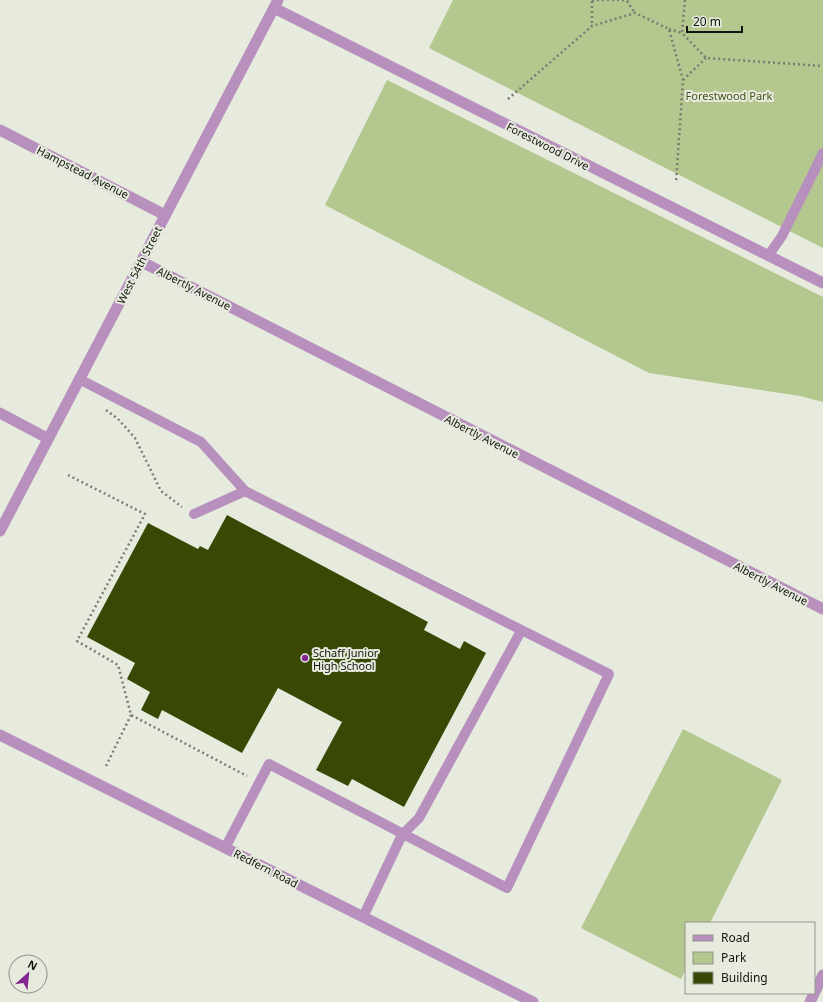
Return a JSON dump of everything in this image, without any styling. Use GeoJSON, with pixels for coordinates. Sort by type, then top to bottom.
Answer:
{"type":"FeatureCollection","features":[{"type":"Feature","properties":{"kind":"street","name":"West 54th Street"},"geometry":{"type":"LineString","coordinates":[[0,531],[276,4]]}},
{"type":"Feature","properties":{"kind":"street","name":"Forestwood Drive"},"geometry":{"type":"LineString","coordinates":[[276,4],[823,283]]}},
{"type":"Feature","properties":{"kind":"street","name":"Hampstead Avenue"},"geometry":{"type":"LineString","coordinates":[[0,130],[165,215]]}},
{"type":"Feature","properties":{"kind":"street","name":"Albertly Avenue"},"geometry":{"type":"LineString","coordinates":[[142,262],[823,609]]}},
{"type":"Feature","properties":{"kind":"street"},"geometry":{"type":"LineString","coordinates":[[0,413],[48,438]]}},
{"type":"Feature","properties":{"kind":"street","name":"Redfern Road"},"geometry":{"type":"LineString","coordinates":[[0,735],[533,1002]]}},
{"type":"Feature","properties":{"kind":"street"},"geometry":{"type":"LineString","coordinates":[[815,992],[823,975]]}},
{"type":"Feature","properties":{"kind":"lane"},"geometry":{"type":"LineString","coordinates":[[768,256],[782,236],[823,153]]}},
{"type":"Feature","properties":{"kind":"lane"},"geometry":{"type":"LineString","coordinates":[[79,379],[201,442],[245,491],[609,674],[507,888],[269,764],[225,848]]}},
{"type":"Feature","properties":{"kind":"lane"},"geometry":{"type":"LineString","coordinates":[[194,514],[245,491]]}},
{"type":"Feature","properties":{"kind":"lane"},"geometry":{"type":"LineString","coordinates":[[363,917],[402,834],[419,818],[521,631]]}},
{"type":"Feature","properties":{"kind":"path"},"geometry":{"type":"LineString","coordinates":[[592,26],[592,0],[628,1],[635,13],[669,29],[682,33],[706,58],[823,66]]}},
{"type":"Feature","properties":{"kind":"path"},"geometry":{"type":"LineString","coordinates":[[682,33],[685,0]]}},
{"type":"Feature","properties":{"kind":"path"},"geometry":{"type":"LineString","coordinates":[[508,98],[592,26],[635,13]]}},
{"type":"Feature","properties":{"kind":"path"},"geometry":{"type":"LineString","coordinates":[[669,29],[683,80],[676,183]]}},
{"type":"Feature","properties":{"kind":"path"},"geometry":{"type":"LineString","coordinates":[[683,80],[706,58]]}},
{"type":"Feature","properties":{"kind":"path"},"geometry":{"type":"LineString","coordinates":[[103,408],[118,420],[135,438],[161,491],[194,514]]}},
{"type":"Feature","properties":{"kind":"path"},"geometry":{"type":"LineString","coordinates":[[68,475],[145,514],[76,641],[118,665],[131,715],[106,766]]}},
{"type":"Feature","properties":{"kind":"path"},"geometry":{"type":"LineString","coordinates":[[131,715],[260,782]]}},
{"type":"Feature","properties":{"kind":"green space","name":"Forestwood Park"},"geometry":{"type":"Polygon","coordinates":[[[453,0],[823,0],[823,248],[429,48],[453,0]]]}},
{"type":"Feature","properties":{"kind":"green space"},"geometry":{"type":"Polygon","coordinates":[[[387,80],[823,297],[823,402],[800,396],[649,373],[325,205],[387,80]]]}},
{"type":"Feature","properties":{"kind":"green space"},"geometry":{"type":"Polygon","coordinates":[[[683,729],[782,780],[711,922],[685,922],[685,971],[681,979],[581,928],[683,729]]]}},
{"type":"Feature","properties":{"kind":"building","name":"Schaff Junior High School"},"geometry":{"type":"Polygon","coordinates":[[[227,515],[428,622],[424,630],[460,649],[464,641],[486,653],[404,807],[352,779],[348,786],[316,770],[342,722],[278,688],[242,753],[162,710],[158,719],[141,710],[150,692],[127,679],[135,663],[87,637],[148,523],[198,549],[200,546],[208,550],[227,515]]]}},
{"type":"Feature","properties":{"kind":"place","name":"Schaff Junior High School"},"geometry":{"type":"Point","coordinates":[305,658]}}]}
